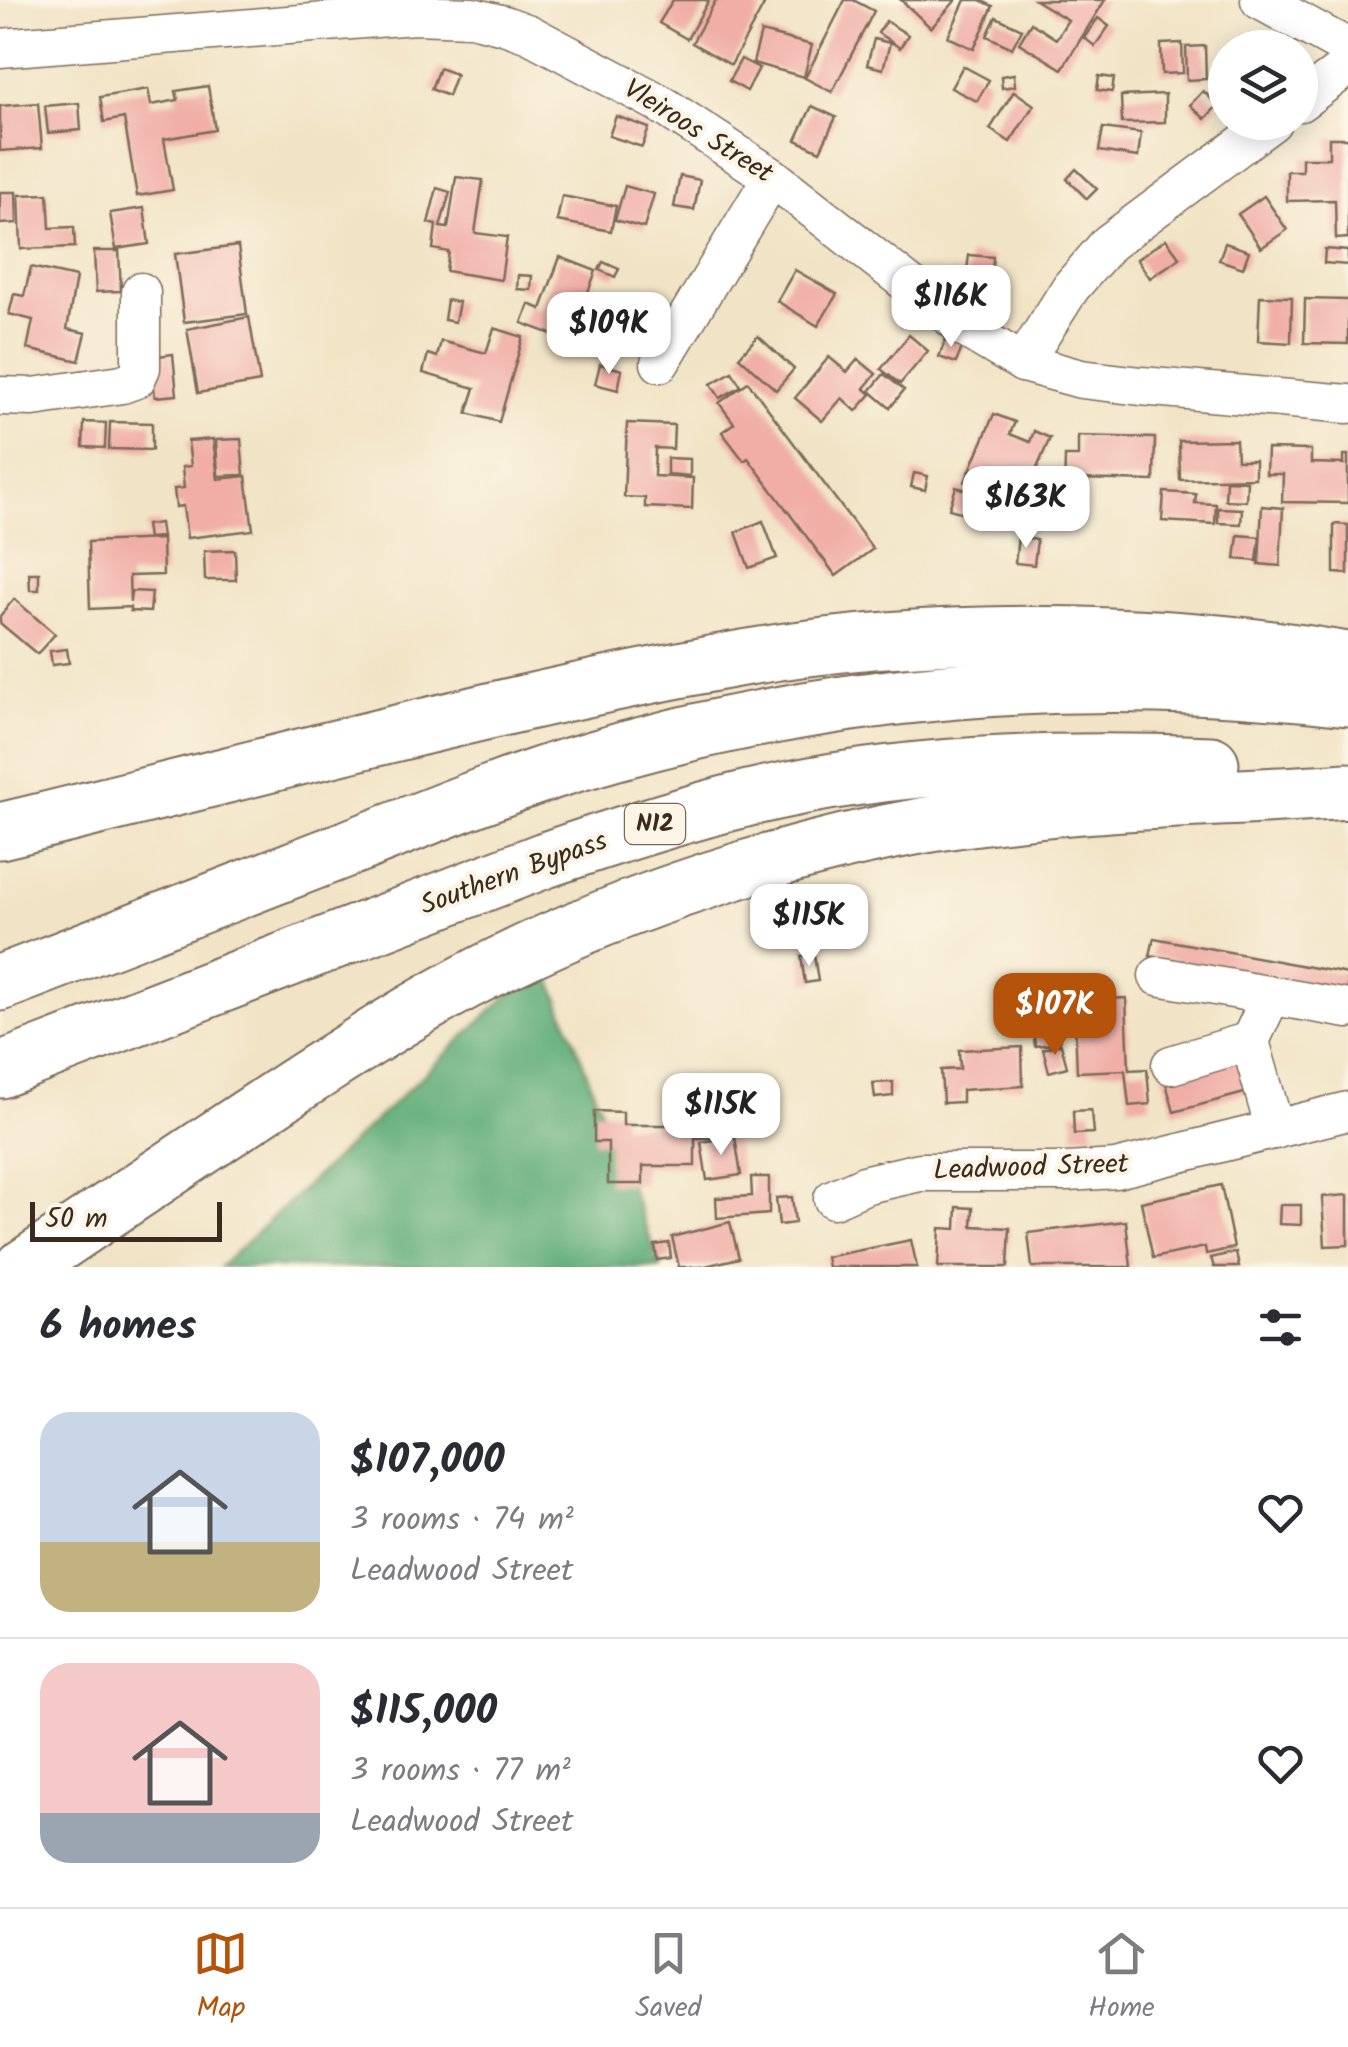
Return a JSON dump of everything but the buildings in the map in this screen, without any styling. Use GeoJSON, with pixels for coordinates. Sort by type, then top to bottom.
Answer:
{"type":"FeatureCollection","features":[{"type":"Feature","properties":{"kind":"highway"},"geometry":{"type":"LineString","coordinates":[[0,831],[483,714],[738,659],[802,650],[933,639],[1087,636],[1200,640],[1348,660]]}},
{"type":"Feature","properties":{"kind":"highway"},"geometry":{"type":"LineString","coordinates":[[0,982],[476,798],[570,765],[714,727],[818,706],[1004,685],[1232,686],[1348,698]]}},
{"type":"Feature","properties":{"kind":"highway","name":"Southern Bypass"},"geometry":{"type":"LineString","coordinates":[[0,1070],[545,860],[627,832],[750,798],[832,782],[1004,764],[1137,761],[1348,777]]}},
{"type":"Feature","properties":{"kind":"highway"},"geometry":{"type":"LineString","coordinates":[[24,1267],[255,1112],[438,997],[504,962],[670,895],[758,865],[844,842],[1013,811],[1118,801],[1348,792]]}},
{"type":"Feature","properties":{"kind":"street"},"geometry":{"type":"LineString","coordinates":[[1260,0],[1348,48]]}},
{"type":"Feature","properties":{"kind":"street","name":"Vleiroos Street"},"geometry":{"type":"LineString","coordinates":[[0,48],[414,15],[472,17],[529,34],[696,126],[772,176],[966,328],[1023,364],[1082,379],[1348,404]]}},
{"type":"Feature","properties":{"kind":"street"},"geometry":{"type":"LineString","coordinates":[[1318,88],[1348,66]]}},
{"type":"Feature","properties":{"kind":"street"},"geometry":{"type":"LineString","coordinates":[[1023,364],[1072,287],[1109,243],[1248,140]]}},
{"type":"Feature","properties":{"kind":"street"},"geometry":{"type":"LineString","coordinates":[[660,364],[772,176]]}},
{"type":"Feature","properties":{"kind":"street"},"geometry":{"type":"LineString","coordinates":[[0,396],[33,396],[136,379],[141,368],[141,292]]}},
{"type":"Feature","properties":{"kind":"street"},"geometry":{"type":"LineString","coordinates":[[1158,976],[1348,1010]]}},
{"type":"Feature","properties":{"kind":"street"},"geometry":{"type":"LineString","coordinates":[[1271,996],[1250,1041],[1275,1130]]}},
{"type":"Feature","properties":{"kind":"street"},"geometry":{"type":"LineString","coordinates":[[1171,1065],[1250,1041]]}},
{"type":"Feature","properties":{"kind":"street","name":"Leadwood Street"},"geometry":{"type":"LineString","coordinates":[[833,1199],[866,1184],[905,1174],[1116,1168],[1348,1111]]}},
{"type":"Feature","properties":{"kind":"green space"},"geometry":{"type":"Polygon","coordinates":[[[544,961],[661,1267],[220,1267],[544,961]]]}}]}
